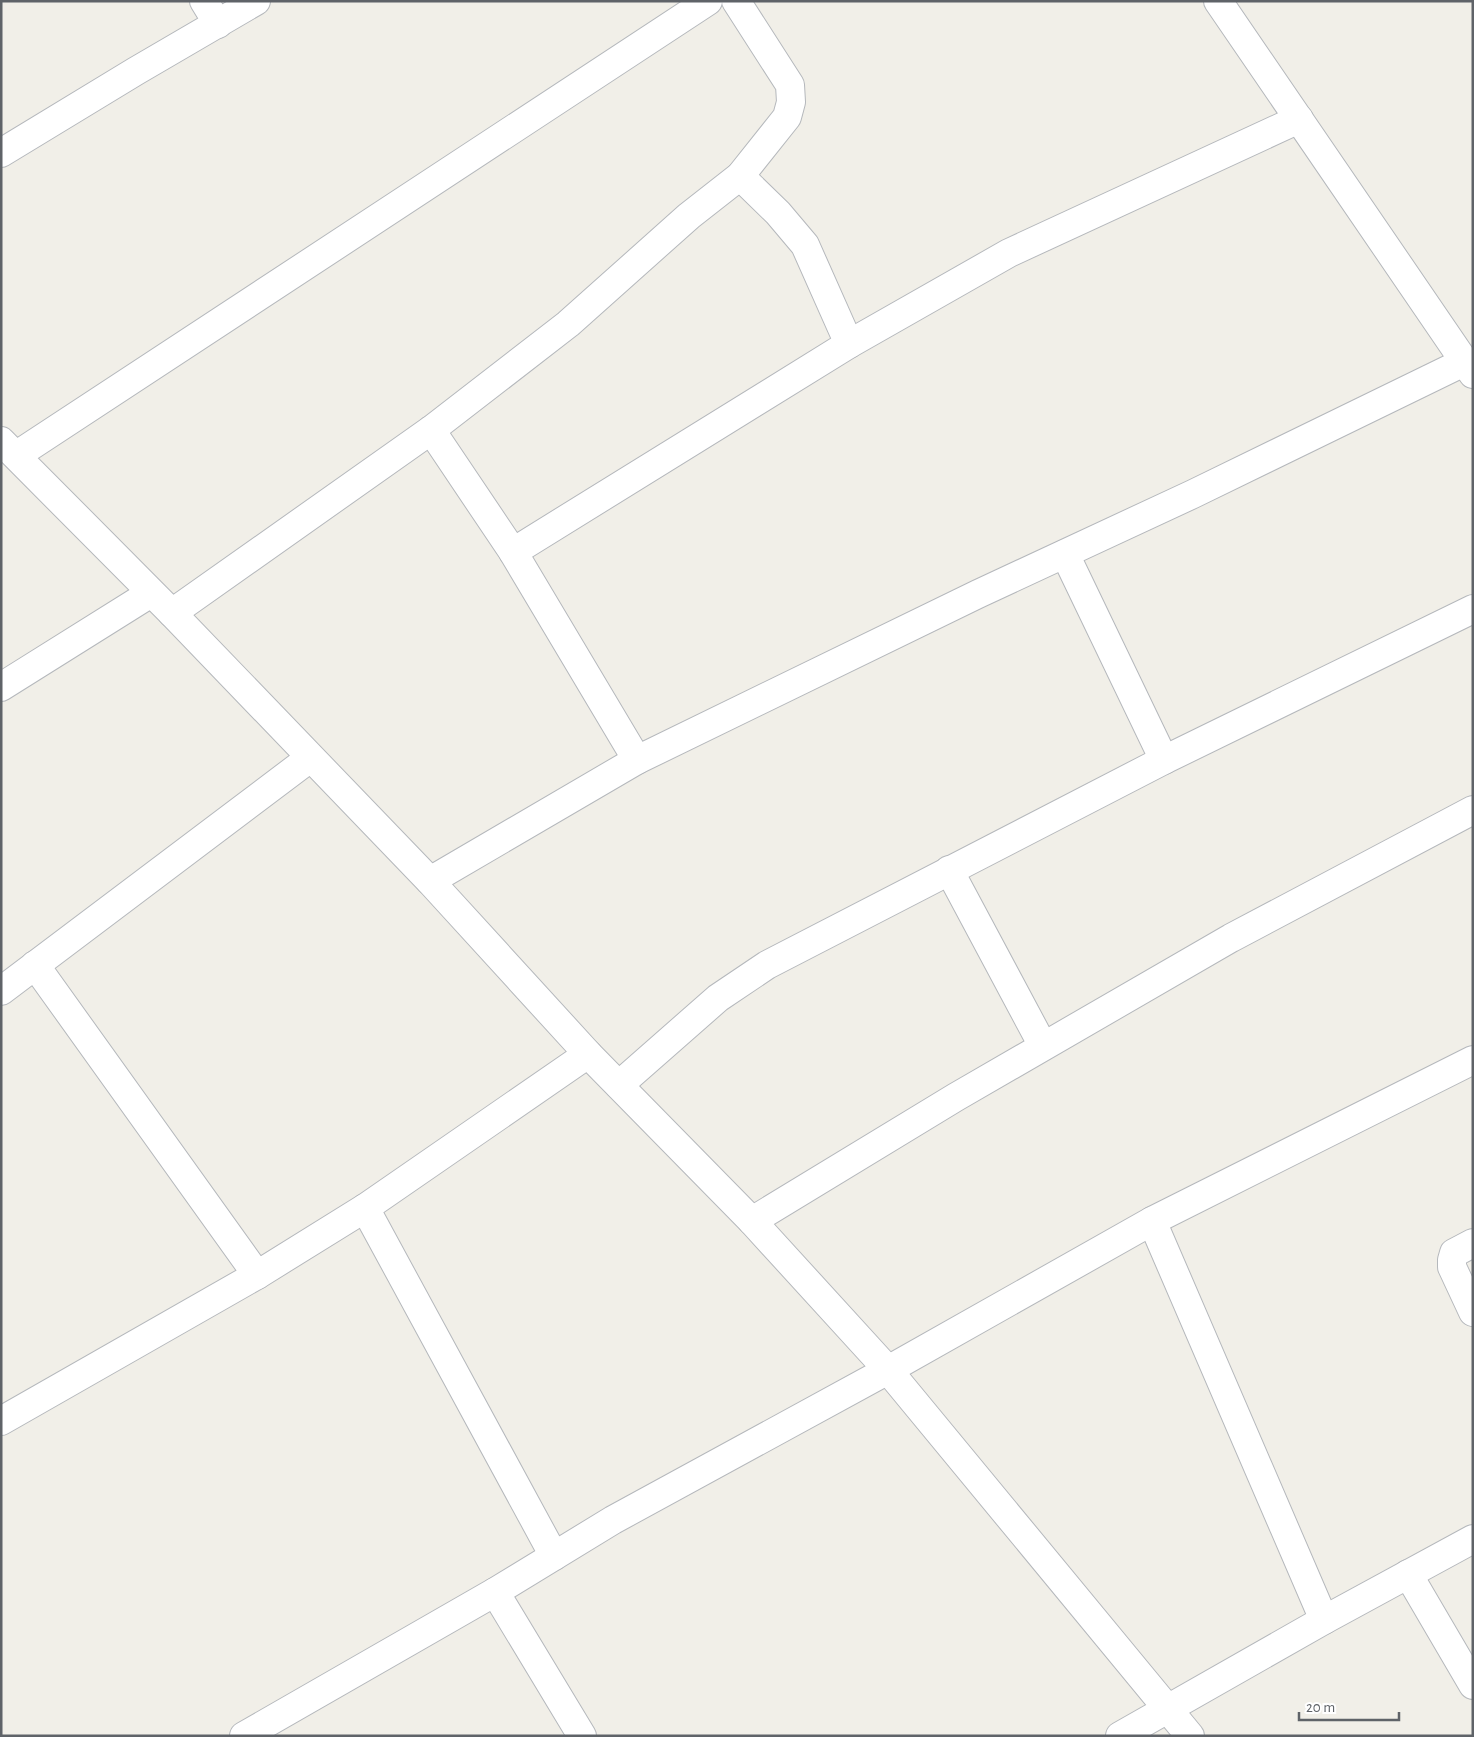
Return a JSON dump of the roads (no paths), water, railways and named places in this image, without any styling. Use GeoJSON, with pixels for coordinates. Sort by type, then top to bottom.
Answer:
{"type":"FeatureCollection","features":[{"type":"Feature","properties":{"kind":"street"},"geometry":{"type":"LineString","coordinates":[[1,153],[136,71],[211,13],[256,1]]}},
{"type":"Feature","properties":{"kind":"street"},"geometry":{"type":"LineString","coordinates":[[708,1],[9,448],[172,613],[430,882],[588,1054],[752,1221],[888,1370],[1190,1736]]}},
{"type":"Feature","properties":{"kind":"street"},"geometry":{"type":"LineString","coordinates":[[172,613],[431,430],[568,324],[689,216],[740,176],[787,117],[791,102],[790,85],[736,1]]}},
{"type":"Feature","properties":{"kind":"street"},"geometry":{"type":"LineString","coordinates":[[430,882],[637,760],[978,594],[1469,368],[1218,1]]}},
{"type":"Feature","properties":{"kind":"street"},"geometry":{"type":"LineString","coordinates":[[513,552],[849,344],[1009,253],[1299,119]]}},
{"type":"Feature","properties":{"kind":"street"},"geometry":{"type":"LineString","coordinates":[[740,176],[778,213],[805,245],[849,344]]}},
{"type":"Feature","properties":{"kind":"street"},"geometry":{"type":"LineString","coordinates":[[431,430],[513,552],[637,760]]}},
{"type":"Feature","properties":{"kind":"street"},"geometry":{"type":"LineString","coordinates":[[1065,554],[1164,760]]}},
{"type":"Feature","properties":{"kind":"street"},"geometry":{"type":"LineString","coordinates":[[1,687],[152,593]]}},
{"type":"Feature","properties":{"kind":"street"},"geometry":{"type":"LineString","coordinates":[[619,1085],[718,998],[766,965],[1164,760],[1473,609]]}},
{"type":"Feature","properties":{"kind":"street"},"geometry":{"type":"LineString","coordinates":[[1,991],[310,758]]}},
{"type":"Feature","properties":{"kind":"street"},"geometry":{"type":"LineString","coordinates":[[752,1221],[956,1097],[1231,938],[1473,810]]}},
{"type":"Feature","properties":{"kind":"street"},"geometry":{"type":"LineString","coordinates":[[948,870],[1043,1046]]}},
{"type":"Feature","properties":{"kind":"street"},"geometry":{"type":"LineString","coordinates":[[35,965],[257,1275]]}},
{"type":"Feature","properties":{"kind":"street"},"geometry":{"type":"LineString","coordinates":[[1,1421],[257,1275],[365,1208],[588,1054]]}},
{"type":"Feature","properties":{"kind":"street"},"geometry":{"type":"LineString","coordinates":[[244,1736],[494,1592],[613,1520],[888,1370],[1152,1222],[1473,1060]]}},
{"type":"Feature","properties":{"kind":"street"},"geometry":{"type":"LineString","coordinates":[[365,1208],[554,1556]]}},
{"type":"Feature","properties":{"kind":"street"},"geometry":{"type":"LineString","coordinates":[[1152,1222],[1324,1620]]}},
{"type":"Feature","properties":{"kind":"street"},"geometry":{"type":"LineString","coordinates":[[1473,1243],[1454,1253],[1452,1267],[1473,1312]]}},
{"type":"Feature","properties":{"kind":"street"},"geometry":{"type":"LineString","coordinates":[[1120,1736],[1324,1620],[1473,1539]]}},
{"type":"Feature","properties":{"kind":"street"},"geometry":{"type":"LineString","coordinates":[[1408,1574],[1473,1684]]}},
{"type":"Feature","properties":{"kind":"street"},"geometry":{"type":"LineString","coordinates":[[494,1592],[582,1736]]}}]}
